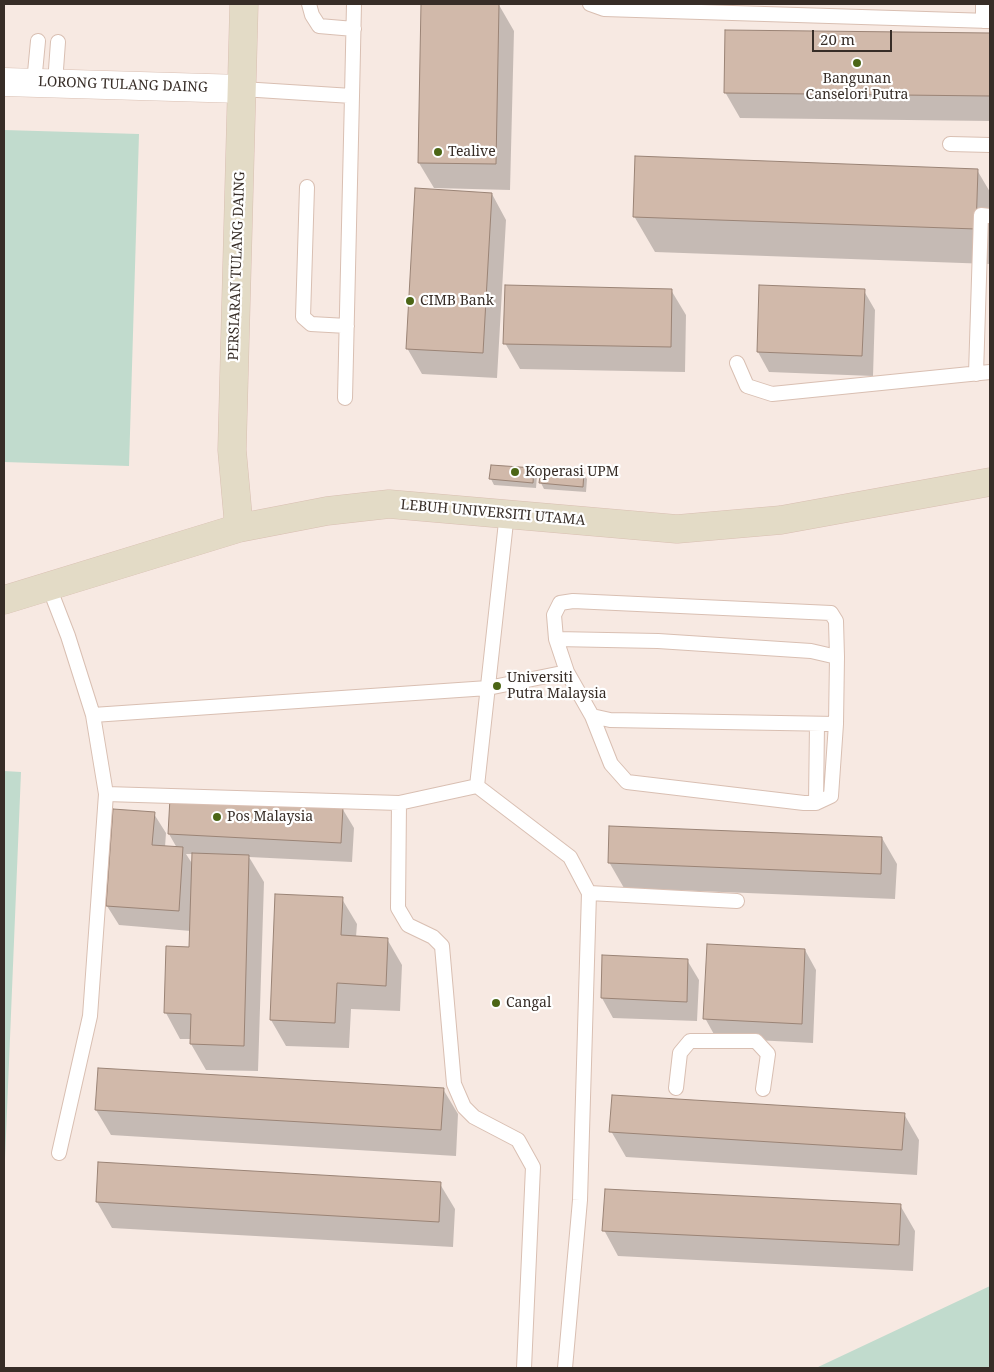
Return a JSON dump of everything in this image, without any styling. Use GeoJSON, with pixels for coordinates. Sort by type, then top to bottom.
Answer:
{"type":"FeatureCollection","features":[{"type":"Feature","properties":{"kind":"street","name":"PERSIARAN TULANG DAING"},"geometry":{"type":"LineString","coordinates":[[239,528],[232,450],[244,4]]}},
{"type":"Feature","properties":{"kind":"street","name":"LORONG TULANG DAING"},"geometry":{"type":"LineString","coordinates":[[4,82],[242,89]]}},
{"type":"Feature","properties":{"kind":"street","name":"LEBUH UNIVERSITI UTAMA"},"geometry":{"type":"LineString","coordinates":[[4,600],[49,588],[239,528],[327,511],[389,504],[677,529],[780,520],[990,482]]}},
{"type":"Feature","properties":{"kind":"lane"},"geometry":{"type":"LineString","coordinates":[[309,4],[312,15],[319,26],[354,29]]}},
{"type":"Feature","properties":{"kind":"lane"},"geometry":{"type":"LineString","coordinates":[[345,398],[354,4]]}},
{"type":"Feature","properties":{"kind":"lane"},"geometry":{"type":"LineString","coordinates":[[590,4],[604,9],[986,21],[984,4]]}},
{"type":"Feature","properties":{"kind":"lane"},"geometry":{"type":"LineString","coordinates":[[38,41],[45,83]]}},
{"type":"Feature","properties":{"kind":"lane"},"geometry":{"type":"LineString","coordinates":[[45,83],[58,42]]}},
{"type":"Feature","properties":{"kind":"lane"},"geometry":{"type":"LineString","coordinates":[[242,89],[352,96]]}},
{"type":"Feature","properties":{"kind":"lane"},"geometry":{"type":"LineString","coordinates":[[950,144],[990,146]]}},
{"type":"Feature","properties":{"kind":"lane"},"geometry":{"type":"LineString","coordinates":[[307,187],[303,317],[311,324],[347,326]]}},
{"type":"Feature","properties":{"kind":"lane"},"geometry":{"type":"LineString","coordinates":[[737,363],[747,386],[772,394],[983,373],[981,215],[990,216]]}},
{"type":"Feature","properties":{"kind":"lane"},"geometry":{"type":"LineString","coordinates":[[477,786],[506,513]]}},
{"type":"Feature","properties":{"kind":"lane"},"geometry":{"type":"LineString","coordinates":[[49,588],[68,636],[93,715],[106,794],[90,1016],[59,1153]]}},
{"type":"Feature","properties":{"kind":"lane"},"geometry":{"type":"LineString","coordinates":[[574,601],[831,613],[836,621],[837,657],[836,724],[831,796],[816,803],[627,782],[611,764],[592,716],[567,672],[556,639],[554,615],[560,603],[574,601]]}},
{"type":"Feature","properties":{"kind":"lane"},"geometry":{"type":"LineString","coordinates":[[556,639],[677,642],[811,650],[837,657]]}},
{"type":"Feature","properties":{"kind":"lane"},"geometry":{"type":"LineString","coordinates":[[93,715],[488,688],[567,672]]}},
{"type":"Feature","properties":{"kind":"lane"},"geometry":{"type":"LineString","coordinates":[[592,716],[610,720],[836,724]]}},
{"type":"Feature","properties":{"kind":"lane"},"geometry":{"type":"LineString","coordinates":[[816,803],[817,724]]}},
{"type":"Feature","properties":{"kind":"lane"},"geometry":{"type":"LineString","coordinates":[[106,794],[399,803],[477,786],[570,857],[588,894],[580,1200],[565,1368]]}},
{"type":"Feature","properties":{"kind":"lane"},"geometry":{"type":"LineString","coordinates":[[399,803],[398,908],[408,925],[433,937],[442,946],[454,1084],[464,1107],[474,1118],[518,1140],[533,1167],[524,1368]]}},
{"type":"Feature","properties":{"kind":"lane"},"geometry":{"type":"LineString","coordinates":[[588,894],[737,900]]}},
{"type":"Feature","properties":{"kind":"lane"},"geometry":{"type":"LineString","coordinates":[[676,1088],[680,1053],[690,1041],[756,1041],[768,1054],[763,1089]]}},
{"type":"Feature","properties":{"kind":"shaded area","name":"Universiti Putra Malaysia"},"geometry":{"type":"Polygon","coordinates":[[[4,4],[990,4],[990,1368],[4,1368],[4,4]]]}},
{"type":"Feature","properties":{"kind":"green space"},"geometry":{"type":"Polygon","coordinates":[[[4,130],[139,134],[129,466],[4,462],[4,130]]]}},
{"type":"Feature","properties":{"kind":"green space"},"geometry":{"type":"Polygon","coordinates":[[[4,771],[21,772],[4,1183],[4,771]]]}},
{"type":"Feature","properties":{"kind":"green space"},"geometry":{"type":"Polygon","coordinates":[[[990,1286],[990,1368],[816,1368],[990,1286]]]}},
{"type":"Feature","properties":{"kind":"building"},"geometry":{"type":"Polygon","coordinates":[[[421,4],[499,4],[496,164],[418,163],[421,4]]]}},
{"type":"Feature","properties":{"kind":"building","name":"Bangunan Canselori Putra"},"geometry":{"type":"Polygon","coordinates":[[[725,30],[990,33],[990,96],[724,93],[725,30]]]}},
{"type":"Feature","properties":{"kind":"building"},"geometry":{"type":"Polygon","coordinates":[[[635,156],[978,169],[976,229],[633,217],[635,156]]]}},
{"type":"Feature","properties":{"kind":"building"},"geometry":{"type":"Polygon","coordinates":[[[415,188],[492,193],[483,353],[406,349],[415,188]]]}},
{"type":"Feature","properties":{"kind":"building"},"geometry":{"type":"Polygon","coordinates":[[[505,285],[672,289],[671,347],[503,344],[505,285]]]}},
{"type":"Feature","properties":{"kind":"building"},"geometry":{"type":"Polygon","coordinates":[[[759,285],[865,289],[862,356],[757,352],[759,285]]]}},
{"type":"Feature","properties":{"kind":"building"},"geometry":{"type":"Polygon","coordinates":[[[491,465],[534,468],[533,483],[489,479],[491,465]]]}},
{"type":"Feature","properties":{"kind":"building"},"geometry":{"type":"Polygon","coordinates":[[[541,469],[584,472],[583,487],[539,483],[541,469]]]}},
{"type":"Feature","properties":{"kind":"building"},"geometry":{"type":"Polygon","coordinates":[[[170,798],[343,807],[341,843],[168,834],[170,798]]]}},
{"type":"Feature","properties":{"kind":"building"},"geometry":{"type":"Polygon","coordinates":[[[113,809],[155,812],[152,845],[183,847],[179,911],[106,906],[113,809]]]}},
{"type":"Feature","properties":{"kind":"building"},"geometry":{"type":"Polygon","coordinates":[[[609,826],[882,837],[881,874],[608,863],[609,826]]]}},
{"type":"Feature","properties":{"kind":"building"},"geometry":{"type":"Polygon","coordinates":[[[192,853],[249,855],[244,1046],[190,1044],[191,1014],[164,1013],[166,946],[189,947],[192,853]]]}},
{"type":"Feature","properties":{"kind":"building"},"geometry":{"type":"Polygon","coordinates":[[[275,894],[343,897],[341,935],[388,938],[386,986],[337,983],[335,1023],[270,1020],[275,894]]]}},
{"type":"Feature","properties":{"kind":"building"},"geometry":{"type":"Polygon","coordinates":[[[707,944],[805,949],[802,1024],[703,1019],[707,944]]]}},
{"type":"Feature","properties":{"kind":"building"},"geometry":{"type":"Polygon","coordinates":[[[602,955],[688,959],[687,1002],[601,998],[602,955]]]}},
{"type":"Feature","properties":{"kind":"building"},"geometry":{"type":"Polygon","coordinates":[[[98,1068],[444,1088],[441,1130],[95,1110],[98,1068]]]}},
{"type":"Feature","properties":{"kind":"building"},"geometry":{"type":"Polygon","coordinates":[[[612,1095],[905,1113],[902,1150],[609,1132],[612,1095]]]}},
{"type":"Feature","properties":{"kind":"building"},"geometry":{"type":"Polygon","coordinates":[[[98,1162],[441,1182],[439,1222],[96,1202],[98,1162]]]}},
{"type":"Feature","properties":{"kind":"building"},"geometry":{"type":"Polygon","coordinates":[[[605,1189],[901,1204],[899,1245],[602,1231],[605,1189]]]}},
{"type":"Feature","properties":{"kind":"place","name":"Bangunan Canselori Putra"},"geometry":{"type":"Point","coordinates":[857,63]}},
{"type":"Feature","properties":{"kind":"place","name":"Tealive"},"geometry":{"type":"Point","coordinates":[438,152]}},
{"type":"Feature","properties":{"kind":"place","name":"CIMB Bank"},"geometry":{"type":"Point","coordinates":[410,301]}},
{"type":"Feature","properties":{"kind":"place","name":"Koperasi UPM"},"geometry":{"type":"Point","coordinates":[515,472]}},
{"type":"Feature","properties":{"kind":"place","name":"Universiti Putra Malaysia"},"geometry":{"type":"Point","coordinates":[497,686]}},
{"type":"Feature","properties":{"kind":"place","name":"Pos Malaysia"},"geometry":{"type":"Point","coordinates":[217,817]}},
{"type":"Feature","properties":{"kind":"place","name":"Cangal"},"geometry":{"type":"Point","coordinates":[496,1003]}}]}
